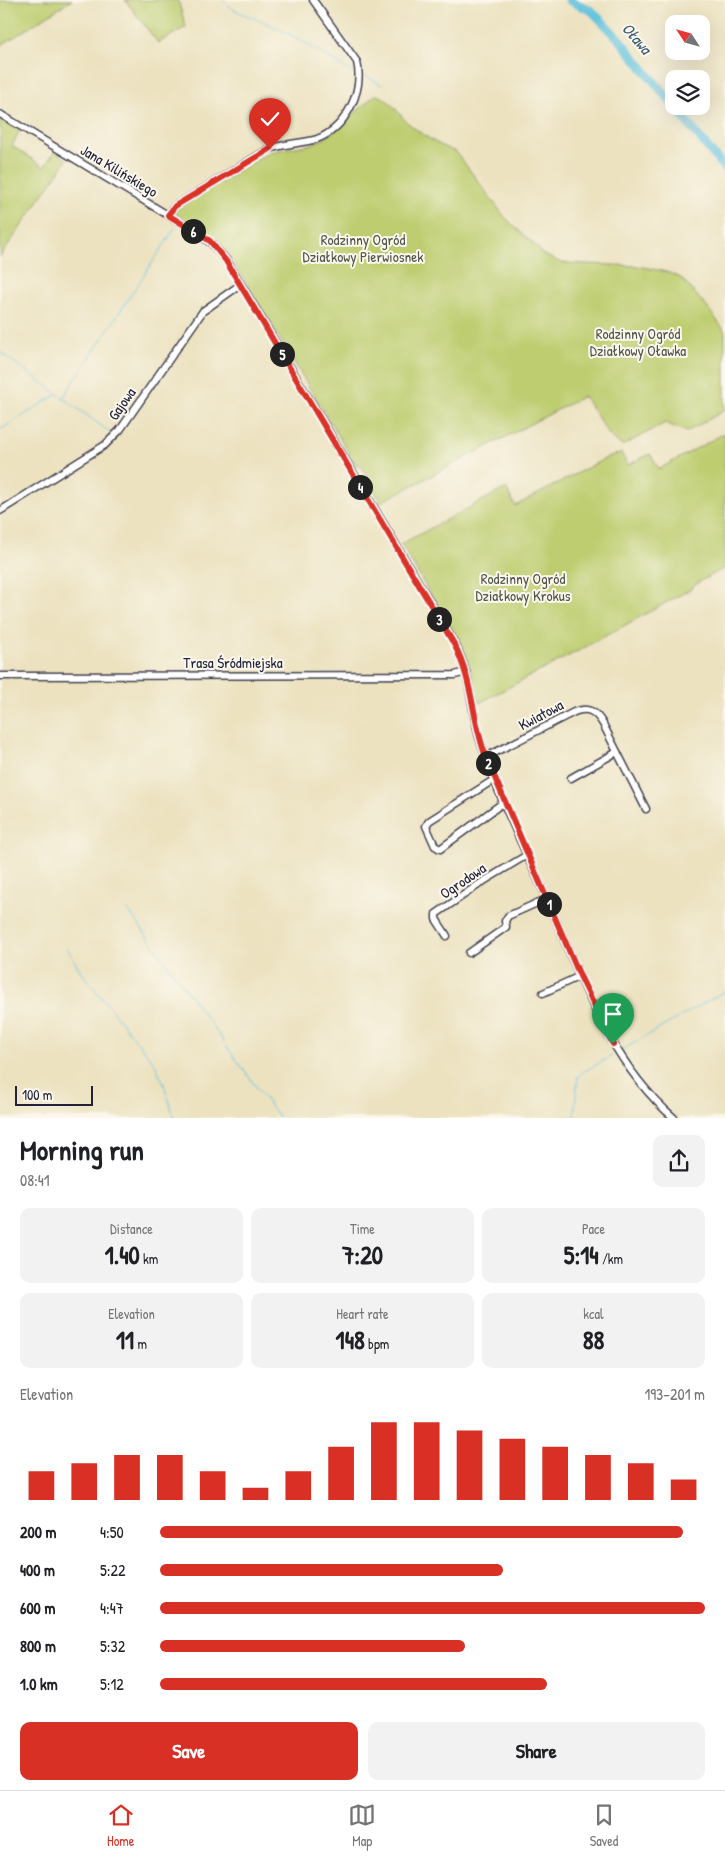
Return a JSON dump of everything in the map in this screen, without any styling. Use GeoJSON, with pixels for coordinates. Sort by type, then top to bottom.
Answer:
{"type":"FeatureCollection","features":[{"type":"Feature","properties":{"kind":"street"},"geometry":{"type":"LineString","coordinates":[[168,215],[175,206],[270,149],[316,139],[331,131],[342,120],[359,85],[358,68],[353,56],[313,0]]}},
{"type":"Feature","properties":{"kind":"street","name":"Jana Kilińskiego"},"geometry":{"type":"LineString","coordinates":[[0,114],[168,215],[212,244],[226,261],[454,644],[466,672],[479,738],[486,757],[580,976],[619,1054],[671,1117]]}},
{"type":"Feature","properties":{"kind":"street","name":"Gajowa"},"geometry":{"type":"LineString","coordinates":[[0,511],[86,458],[111,440],[120,430],[203,311],[240,285]]}},
{"type":"Feature","properties":{"kind":"street","name":"Trasa Śródmiejska"},"geometry":{"type":"LineString","coordinates":[[0,676],[457,675],[466,672]]}},
{"type":"Feature","properties":{"kind":"street","name":"Kwiatowa"},"geometry":{"type":"LineString","coordinates":[[486,757],[574,712],[584,709],[592,711],[600,719],[646,808]]}},
{"type":"Feature","properties":{"kind":"street"},"geometry":{"type":"LineString","coordinates":[[571,778],[617,752]]}},
{"type":"Feature","properties":{"kind":"street"},"geometry":{"type":"LineString","coordinates":[[495,779],[429,821],[426,826],[435,846],[440,849],[504,802]]}},
{"type":"Feature","properties":{"kind":"street","name":"Ogrodowa"},"geometry":{"type":"LineString","coordinates":[[447,936],[436,919],[436,914],[527,855]]}},
{"type":"Feature","properties":{"kind":"street"},"geometry":{"type":"LineString","coordinates":[[469,953],[506,927],[505,921],[508,916],[546,899]]}},
{"type":"Feature","properties":{"kind":"street"},"geometry":{"type":"LineString","coordinates":[[543,993],[580,976]]}},
{"type":"Feature","properties":{"kind":"green space"},"geometry":{"type":"Polygon","coordinates":[[[0,0],[72,0],[0,46],[0,0]]]}},
{"type":"Feature","properties":{"kind":"green space"},"geometry":{"type":"Polygon","coordinates":[[[125,0],[178,0],[186,27],[158,43],[125,0]]]}},
{"type":"Feature","properties":{"kind":"green space"},"geometry":{"type":"Polygon","coordinates":[[[375,95],[389,102],[408,123],[425,136],[443,147],[456,152],[504,216],[542,254],[562,263],[638,266],[667,272],[681,278],[725,331],[725,410],[687,432],[665,423],[622,446],[609,435],[584,396],[381,502],[361,465],[357,466],[230,256],[214,237],[175,214],[175,210],[270,152],[312,144],[326,138],[375,95]]]}},
{"type":"Feature","properties":{"kind":"green space"},"geometry":{"type":"Polygon","coordinates":[[[0,118],[20,130],[12,146],[44,167],[55,151],[67,160],[0,257],[0,118]]]}},
{"type":"Feature","properties":{"kind":"green space","name":"Rodzinny Ogród Działkowy Krokus"},"geometry":{"type":"Polygon","coordinates":[[[725,433],[725,568],[695,584],[691,589],[479,703],[470,667],[464,652],[401,544],[506,488],[515,506],[608,457],[621,453],[628,465],[650,454],[659,469],[725,433]]]}},
{"type":"Feature","properties":{"kind":"waterway"},"geometry":{"type":"LineString","coordinates":[[223,0],[234,10],[269,24],[294,37],[355,74]]}},
{"type":"Feature","properties":{"kind":"waterway","name":"Oława"},"geometry":{"type":"LineString","coordinates":[[569,0],[592,11],[619,39],[665,95]]}},
{"type":"Feature","properties":{"kind":"waterway"},"geometry":{"type":"LineString","coordinates":[[366,76],[382,85]]}},
{"type":"Feature","properties":{"kind":"waterway","name":"Oława"},"geometry":{"type":"LineString","coordinates":[[681,115],[725,169]]}},
{"type":"Feature","properties":{"kind":"waterway"},"geometry":{"type":"LineString","coordinates":[[63,398],[175,228]]}},
{"type":"Feature","properties":{"kind":"waterway"},"geometry":{"type":"LineString","coordinates":[[0,352],[111,433]]}},
{"type":"Feature","properties":{"kind":"waterway"},"geometry":{"type":"LineString","coordinates":[[0,430],[56,395]]}},
{"type":"Feature","properties":{"kind":"waterway"},"geometry":{"type":"LineString","coordinates":[[128,910],[224,1042]]}},
{"type":"Feature","properties":{"kind":"waterway"},"geometry":{"type":"LineString","coordinates":[[67,948],[81,972],[155,1064],[165,1087],[174,1118]]}},
{"type":"Feature","properties":{"kind":"waterway"},"geometry":{"type":"LineString","coordinates":[[622,1050],[725,991]]}},
{"type":"Feature","properties":{"kind":"waterway"},"geometry":{"type":"LineString","coordinates":[[227,1047],[279,1118]]}},
{"type":"Feature","properties":{"kind":"waterway"},"geometry":{"type":"LineString","coordinates":[[574,1118],[578,1076],[612,1056]]}},
{"type":"Feature","properties":{"kind":"route"},"geometry":{"type":"LineString","coordinates":[[270,149],[175,206],[168,215],[210,241],[226,261],[459,653],[466,672],[479,738],[486,757],[580,976],[613,1044]]}},
{"type":"Feature","properties":{"kind":"park label","name":"Rodzinny Ogród Działkowy Pierwiosnek"},"geometry":{"type":"Point","coordinates":[363,248]}},
{"type":"Feature","properties":{"kind":"park label","name":"Rodzinny Ogród Działkowy Oławka"},"geometry":{"type":"Point","coordinates":[638,342]}}]}
